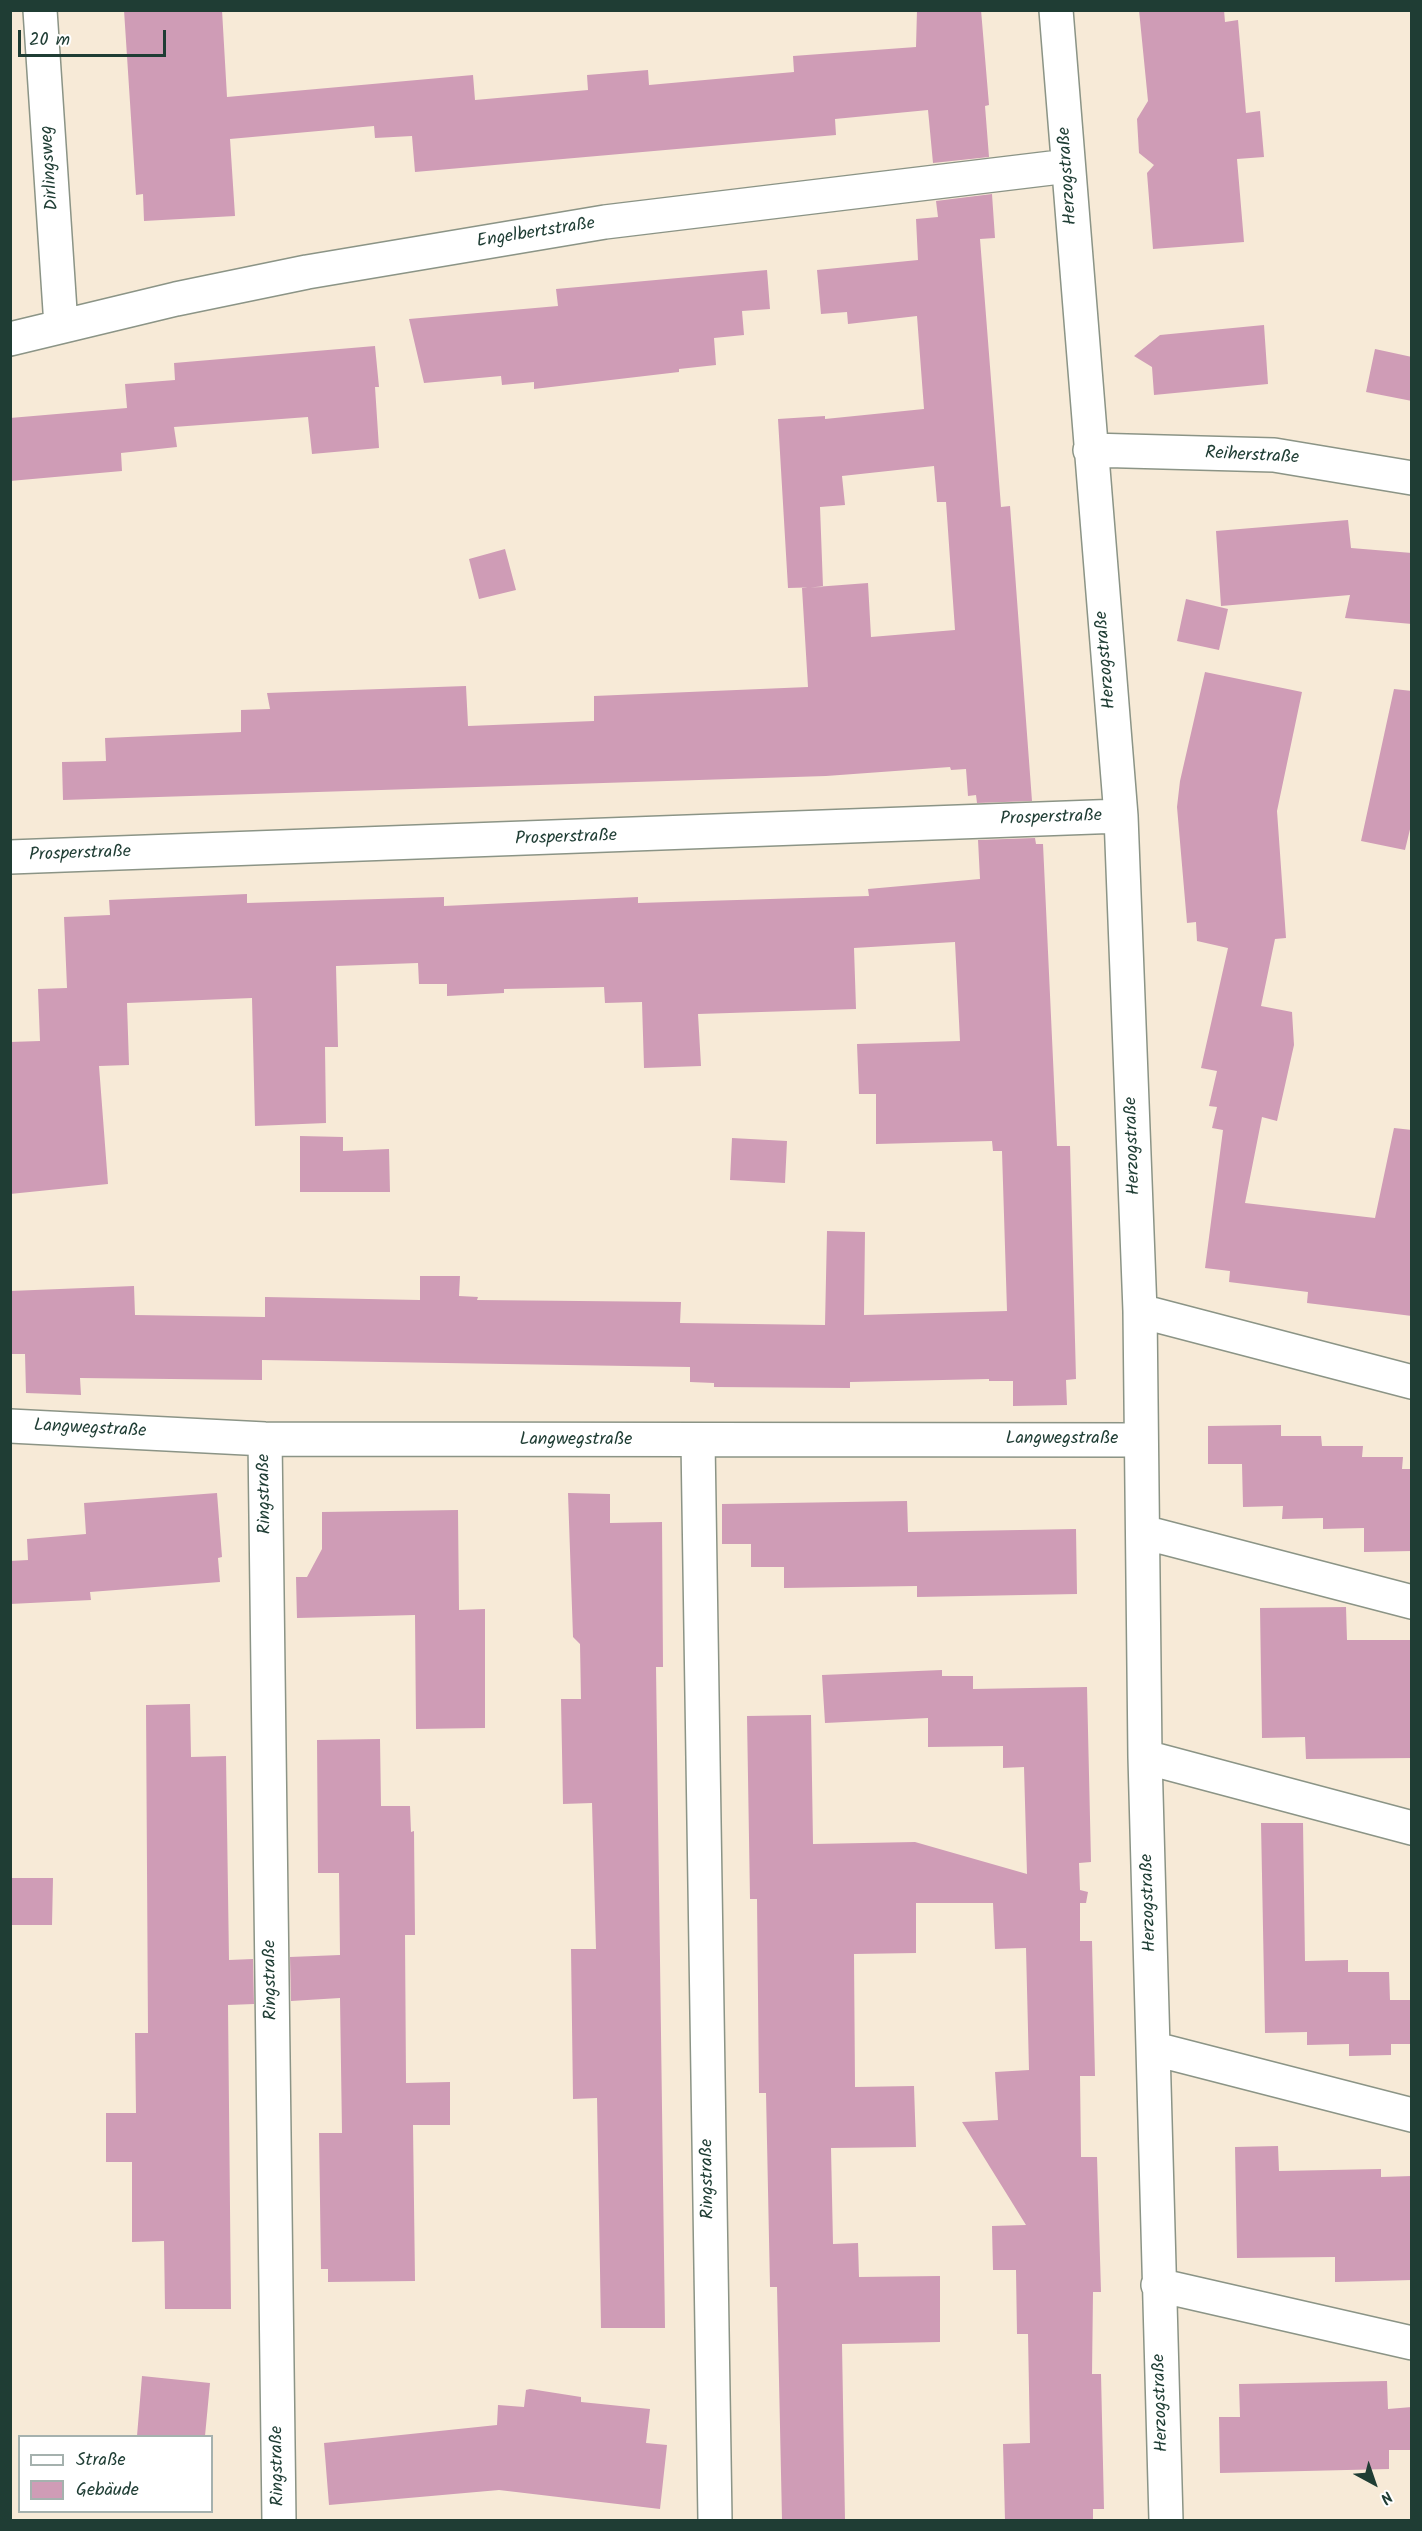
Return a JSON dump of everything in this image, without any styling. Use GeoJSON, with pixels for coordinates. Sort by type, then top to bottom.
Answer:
{"type":"FeatureCollection","features":[{"type":"Feature","properties":{"kind":"street","name":"Dirlingsweg"},"geometry":{"type":"LineString","coordinates":[[40,10],[61,326]]}},
{"type":"Feature","properties":{"kind":"street","name":"Herzogstraße"},"geometry":{"type":"LineString","coordinates":[[1056,10],[1120,816],[1140,1311],[1145,1757],[1155,2049],[1158,2285],[1166,2520]]}},
{"type":"Feature","properties":{"kind":"street","name":"Engelbertstraße"},"geometry":{"type":"LineString","coordinates":[[10,339],[307,272],[605,222],[1068,166]]}},
{"type":"Feature","properties":{"kind":"street","name":"Reiherstraße"},"geometry":{"type":"LineString","coordinates":[[1090,450],[1274,455],[1412,478]]}},
{"type":"Feature","properties":{"kind":"street","name":"Prosperstraße"},"geometry":{"type":"LineString","coordinates":[[10,857],[495,842],[1120,816]]}},
{"type":"Feature","properties":{"kind":"street"},"geometry":{"type":"LineString","coordinates":[[1140,1311],[1412,1382]]}},
{"type":"Feature","properties":{"kind":"street","name":"Langwegstraße"},"geometry":{"type":"LineString","coordinates":[[10,1426],[265,1439],[1141,1440]]}},
{"type":"Feature","properties":{"kind":"street","name":"Ringstraße"},"geometry":{"type":"LineString","coordinates":[[265,1439],[279,2520]]}},
{"type":"Feature","properties":{"kind":"street","name":"Ringstraße"},"geometry":{"type":"LineString","coordinates":[[698,1441],[715,2520]]}},
{"type":"Feature","properties":{"kind":"street"},"geometry":{"type":"LineString","coordinates":[[1143,1532],[1412,1602]]}},
{"type":"Feature","properties":{"kind":"street"},"geometry":{"type":"LineString","coordinates":[[1145,1757],[1412,1827]]}},
{"type":"Feature","properties":{"kind":"street"},"geometry":{"type":"LineString","coordinates":[[1155,2049],[1412,2115]]}},
{"type":"Feature","properties":{"kind":"street"},"geometry":{"type":"LineString","coordinates":[[1158,2285],[1412,2343]]}},
{"type":"Feature","properties":{"kind":"building"},"geometry":{"type":"Polygon","coordinates":[[[124,10],[222,10],[227,97],[473,75],[475,100],[588,90],[587,75],[648,70],[649,85],[794,72],[793,56],[916,47],[917,10],[981,10],[989,105],[985,106],[989,157],[933,163],[928,110],[835,119],[836,135],[415,172],[412,136],[375,138],[374,126],[230,139],[235,216],[144,221],[143,194],[136,195],[124,10]]]}},
{"type":"Feature","properties":{"kind":"building"},"geometry":{"type":"Polygon","coordinates":[[[1139,10],[1224,10],[1225,22],[1238,20],[1246,113],[1260,111],[1264,157],[1237,159],[1244,242],[1153,249],[1147,173],[1154,165],[1139,153],[1137,119],[1148,101],[1139,10]]]}},
{"type":"Feature","properties":{"kind":"building"},"geometry":{"type":"Polygon","coordinates":[[[992,194],[995,238],[980,239],[1001,507],[1010,506],[1032,801],[977,803],[976,795],[968,796],[966,769],[951,770],[950,767],[826,776],[63,800],[62,762],[106,761],[105,738],[241,732],[241,710],[270,709],[267,693],[466,686],[468,726],[594,721],[594,696],[808,687],[802,588],[810,587],[788,588],[778,419],[825,416],[825,419],[924,409],[917,316],[848,324],[847,312],[821,314],[817,270],[918,260],[916,219],[938,217],[936,201],[992,194]],[[934,466],[842,476],[845,505],[820,507],[823,586],[868,583],[871,637],[955,630],[946,502],[937,502],[934,466]]]}},
{"type":"Feature","properties":{"kind":"building"},"geometry":{"type":"Polygon","coordinates":[[[767,270],[770,309],[742,311],[744,335],[714,338],[716,365],[679,369],[679,372],[534,389],[534,382],[502,385],[501,376],[424,383],[409,319],[558,306],[556,289],[767,270]]]}},
{"type":"Feature","properties":{"kind":"building"},"geometry":{"type":"Polygon","coordinates":[[[1264,325],[1268,384],[1154,395],[1152,367],[1134,356],[1160,335],[1264,325]]]}},
{"type":"Feature","properties":{"kind":"building"},"geometry":{"type":"Polygon","coordinates":[[[375,346],[379,387],[375,387],[379,448],[312,454],[308,417],[174,427],[177,447],[121,453],[122,471],[10,481],[10,418],[127,408],[125,384],[175,380],[174,363],[375,346]]]}},
{"type":"Feature","properties":{"kind":"building"},"geometry":{"type":"Polygon","coordinates":[[[1375,349],[1412,357],[1412,401],[1366,392],[1375,349]]]}},
{"type":"Feature","properties":{"kind":"building"},"geometry":{"type":"Polygon","coordinates":[[[1348,520],[1351,548],[1412,553],[1412,624],[1345,618],[1350,595],[1221,606],[1216,531],[1348,520]]]}},
{"type":"Feature","properties":{"kind":"building"},"geometry":{"type":"Polygon","coordinates":[[[505,549],[516,590],[479,599],[469,559],[505,549]]]}},
{"type":"Feature","properties":{"kind":"building"},"geometry":{"type":"Polygon","coordinates":[[[1186,599],[1228,609],[1219,650],[1177,641],[1186,599]]]}},
{"type":"Feature","properties":{"kind":"building"},"geometry":{"type":"Polygon","coordinates":[[[1205,672],[1302,692],[1277,811],[1286,938],[1275,939],[1261,1006],[1292,1012],[1294,1045],[1277,1121],[1262,1117],[1245,1203],[1375,1218],[1394,1128],[1412,1130],[1412,1316],[1307,1303],[1308,1292],[1229,1282],[1230,1271],[1205,1268],[1223,1130],[1212,1128],[1217,1107],[1209,1106],[1217,1071],[1201,1068],[1228,948],[1197,941],[1196,922],[1187,923],[1177,807],[1180,781],[1205,672]]]}},
{"type":"Feature","properties":{"kind":"building"},"geometry":{"type":"Polygon","coordinates":[[[1394,689],[1412,691],[1412,821],[1405,850],[1361,841],[1394,689]]]}},
{"type":"Feature","properties":{"kind":"building"},"geometry":{"type":"Polygon","coordinates":[[[1035,838],[1036,844],[1043,844],[1057,1146],[1070,1146],[1076,1379],[1066,1380],[1067,1405],[1013,1406],[1013,1381],[989,1381],[989,1379],[850,1382],[850,1388],[714,1387],[714,1383],[690,1382],[690,1367],[262,1360],[262,1380],[80,1378],[81,1395],[26,1393],[25,1354],[10,1354],[10,1291],[134,1286],[135,1315],[265,1317],[265,1297],[420,1300],[420,1276],[460,1276],[459,1296],[478,1297],[477,1300],[681,1302],[680,1323],[825,1325],[827,1231],[865,1232],[864,1315],[1007,1311],[1002,1151],[993,1151],[992,1141],[876,1144],[876,1094],[859,1094],[857,1044],[960,1041],[955,942],[854,948],[856,1009],[698,1014],[701,1066],[644,1068],[642,1002],[605,1003],[604,987],[504,989],[504,993],[447,996],[447,984],[419,984],[418,963],[336,966],[338,1047],[325,1047],[326,1123],[255,1126],[252,998],[127,1003],[129,1065],[99,1066],[108,1184],[10,1194],[10,1042],[40,1041],[38,989],[67,988],[64,917],[110,915],[109,900],[247,894],[247,903],[444,897],[444,906],[638,897],[638,903],[869,896],[868,889],[980,879],[978,840],[1035,838]]]}},
{"type":"Feature","properties":{"kind":"building"},"geometry":{"type":"Polygon","coordinates":[[[300,1136],[343,1137],[343,1151],[389,1149],[390,1192],[300,1192],[300,1136]]]}},
{"type":"Feature","properties":{"kind":"building"},"geometry":{"type":"Polygon","coordinates":[[[732,1138],[787,1141],[785,1183],[730,1180],[732,1138]]]}},
{"type":"Feature","properties":{"kind":"building"},"geometry":{"type":"Polygon","coordinates":[[[1281,1425],[1281,1436],[1321,1436],[1322,1446],[1363,1446],[1362,1457],[1403,1457],[1402,1469],[1412,1469],[1412,1551],[1364,1552],[1364,1528],[1323,1529],[1323,1518],[1282,1519],[1283,1506],[1243,1507],[1242,1464],[1208,1464],[1208,1426],[1281,1425]]]}},
{"type":"Feature","properties":{"kind":"building"},"geometry":{"type":"Polygon","coordinates":[[[217,1493],[222,1557],[218,1558],[220,1582],[90,1592],[91,1600],[10,1604],[10,1561],[28,1560],[27,1539],[86,1534],[84,1503],[217,1493]]]}},
{"type":"Feature","properties":{"kind":"building"},"geometry":{"type":"Polygon","coordinates":[[[568,1493],[610,1494],[610,1523],[662,1522],[663,1667],[656,1667],[665,2328],[601,2328],[597,2098],[573,2099],[571,1949],[596,1949],[592,1803],[563,1804],[561,1699],[581,1699],[580,1644],[573,1637],[568,1493]]]}},
{"type":"Feature","properties":{"kind":"building"},"geometry":{"type":"Polygon","coordinates":[[[907,1501],[908,1532],[1076,1529],[1077,1594],[917,1597],[917,1586],[784,1588],[784,1567],[751,1567],[751,1544],[722,1544],[722,1504],[907,1501]]]}},
{"type":"Feature","properties":{"kind":"building"},"geometry":{"type":"Polygon","coordinates":[[[458,1510],[459,1610],[485,1609],[485,1728],[416,1729],[415,1615],[297,1618],[296,1577],[307,1577],[322,1549],[322,1512],[458,1510]]]}},
{"type":"Feature","properties":{"kind":"building"},"geometry":{"type":"Polygon","coordinates":[[[1346,1607],[1347,1640],[1412,1640],[1412,1758],[1306,1759],[1305,1737],[1262,1738],[1260,1608],[1346,1607]]]}},
{"type":"Feature","properties":{"kind":"building"},"geometry":{"type":"Polygon","coordinates":[[[942,1670],[942,1676],[973,1676],[973,1689],[1087,1687],[1091,1862],[1079,1863],[1080,1890],[1088,1892],[1086,1903],[1080,1903],[1080,1941],[1092,1941],[1095,2076],[1080,2076],[1081,2157],[1097,2157],[1101,2292],[1093,2292],[1092,2374],[1101,2374],[1104,2509],[1093,2509],[1093,2520],[1005,2520],[1003,2444],[1030,2443],[1028,2334],[1017,2334],[1016,2270],[993,2270],[992,2226],[1026,2225],[962,2122],[998,2120],[995,2072],[1029,2070],[1026,1948],[995,1949],[993,1903],[916,1903],[916,1953],[854,1954],[855,2087],[914,2086],[916,2147],[831,2148],[833,2244],[858,2243],[859,2277],[940,2276],[940,2342],[842,2344],[845,2520],[782,2520],[777,2287],[770,2287],[766,2093],[759,2093],[757,1899],[750,1899],[747,1716],[811,1715],[813,1844],[915,1842],[1027,1874],[1024,1767],[1003,1768],[1003,1746],[928,1747],[928,1718],[825,1723],[822,1675],[942,1670]]]}},
{"type":"Feature","properties":{"kind":"building"},"geometry":{"type":"Polygon","coordinates":[[[190,1704],[191,1757],[226,1756],[229,1960],[253,1959],[254,2004],[228,2005],[231,2309],[165,2309],[164,2241],[132,2242],[132,2162],[106,2162],[106,2113],[136,2113],[135,2033],[148,2033],[146,1705],[190,1704]]]}},
{"type":"Feature","properties":{"kind":"building"},"geometry":{"type":"Polygon","coordinates":[[[380,1739],[381,1806],[410,1806],[411,1832],[414,1831],[415,1935],[405,1935],[406,2083],[450,2082],[450,2125],[413,2125],[415,2281],[328,2282],[328,2269],[321,2269],[319,2133],[342,2133],[340,1998],[291,2001],[290,1957],[340,1955],[339,1873],[318,1873],[317,1740],[380,1739]]]}},
{"type":"Feature","properties":{"kind":"building"},"geometry":{"type":"Polygon","coordinates":[[[1261,1823],[1303,1823],[1305,1961],[1348,1960],[1348,1972],[1389,1972],[1390,2000],[1412,2000],[1412,2044],[1391,2044],[1391,2055],[1349,2056],[1349,2044],[1307,2045],[1307,2032],[1265,2033],[1261,1823]]]}},
{"type":"Feature","properties":{"kind":"building"},"geometry":{"type":"Polygon","coordinates":[[[10,1878],[53,1878],[52,1925],[10,1925],[10,1878]]]}},
{"type":"Feature","properties":{"kind":"building"},"geometry":{"type":"Polygon","coordinates":[[[1278,2146],[1279,2171],[1381,2169],[1381,2177],[1412,2176],[1412,2280],[1335,2282],[1335,2257],[1237,2258],[1235,2147],[1278,2146]]]}},
{"type":"Feature","properties":{"kind":"building"},"geometry":{"type":"Polygon","coordinates":[[[142,2376],[210,2383],[205,2435],[137,2435],[142,2376]]]}},
{"type":"Feature","properties":{"kind":"building"},"geometry":{"type":"Polygon","coordinates":[[[1387,2381],[1388,2409],[1412,2407],[1412,2450],[1389,2450],[1389,2469],[1220,2473],[1219,2417],[1240,2417],[1239,2384],[1387,2381]]]}},
{"type":"Feature","properties":{"kind":"building"},"geometry":{"type":"Polygon","coordinates":[[[526,2390],[581,2397],[581,2402],[650,2409],[646,2443],[667,2445],[660,2509],[499,2490],[329,2505],[324,2443],[497,2425],[498,2405],[524,2407],[526,2390]]]}}]}
